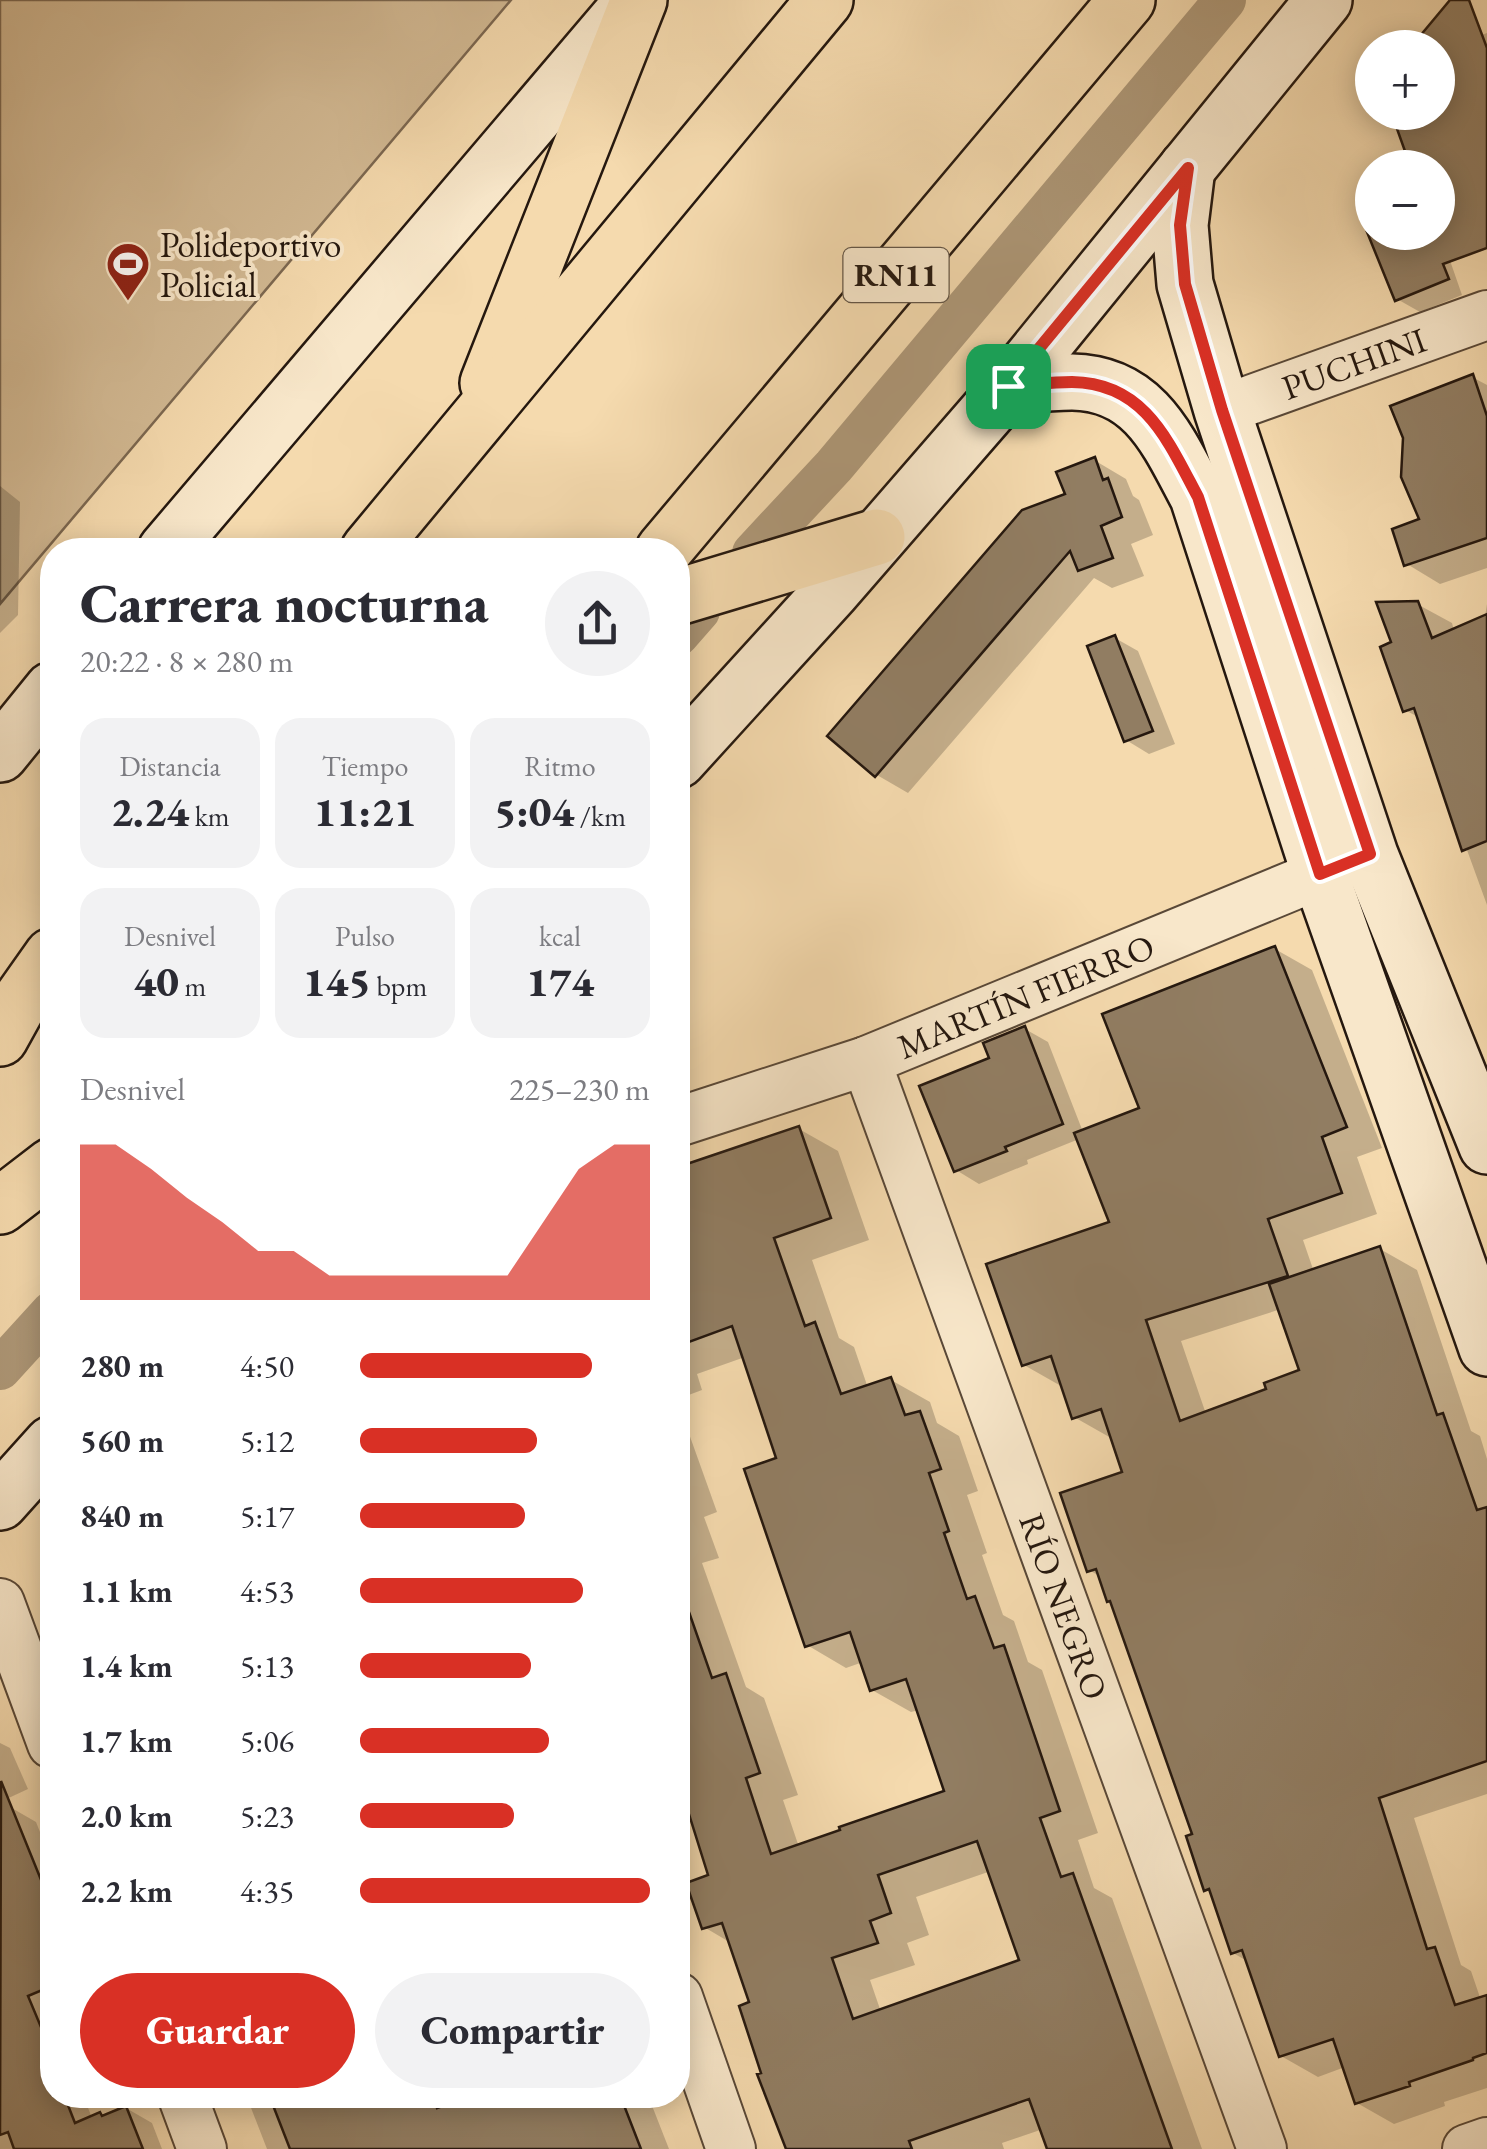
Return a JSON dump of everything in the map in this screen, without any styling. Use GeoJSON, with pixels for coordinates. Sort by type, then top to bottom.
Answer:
{"type":"FeatureCollection","features":[{"type":"Feature","properties":{"kind":"highway"},"geometry":{"type":"LineString","coordinates":[[470,428],[637,0]]}},
{"type":"Feature","properties":{"kind":"highway"},"geometry":{"type":"LineString","coordinates":[[380,538],[825,0]]}},
{"type":"Feature","properties":{"kind":"highway","name":"RN11"},"geometry":{"type":"LineString","coordinates":[[674,538],[1127,0]]}},
{"type":"Feature","properties":{"kind":"highway"},"geometry":{"type":"LineString","coordinates":[[690,593],[877,537]]}},
{"type":"Feature","properties":{"kind":"highway"},"geometry":{"type":"LineString","coordinates":[[0,1038],[40,973]]}},
{"type":"Feature","properties":{"kind":"highway"},"geometry":{"type":"LineString","coordinates":[[0,1206],[40,1175]]}},
{"type":"Feature","properties":{"kind":"main road"},"geometry":{"type":"LineString","coordinates":[[176,538],[637,0]]}},
{"type":"Feature","properties":{"kind":"main road"},"geometry":{"type":"LineString","coordinates":[[690,747],[832,592],[1008,386],[1324,0]]}},
{"type":"Feature","properties":{"kind":"main road"},"geometry":{"type":"LineString","coordinates":[[1188,168],[1180,225],[1185,284],[1222,410],[1370,854],[1487,1146]]}},
{"type":"Feature","properties":{"kind":"main road"},"geometry":{"type":"LineString","coordinates":[[1008,386],[1074,382],[1113,388],[1139,404],[1167,440],[1198,497],[1320,874],[1487,1348]]}},
{"type":"Feature","properties":{"kind":"main road"},"geometry":{"type":"LineString","coordinates":[[0,754],[40,705]]}},
{"type":"Feature","properties":{"kind":"main road"},"geometry":{"type":"LineString","coordinates":[[0,1502],[40,1457]]}},
{"type":"Feature","properties":{"kind":"street","name":"PUCHINI"},"geometry":{"type":"LineString","coordinates":[[1222,410],[1487,315]]}},
{"type":"Feature","properties":{"kind":"street","name":"MARTÍN FIERRO"},"geometry":{"type":"LineString","coordinates":[[690,1118],[866,1061],[1370,854]]}},
{"type":"Feature","properties":{"kind":"street","name":"RÍO NEGRO"},"geometry":{"type":"LineString","coordinates":[[866,1061],[1262,2149]]}},
{"type":"Feature","properties":{"kind":"street"},"geometry":{"type":"LineString","coordinates":[[0,1603],[40,1711]]}},
{"type":"Feature","properties":{"kind":"street"},"geometry":{"type":"LineString","coordinates":[[690,2031],[731,2149]]}},
{"type":"Feature","properties":{"kind":"street"},"geometry":{"type":"LineString","coordinates":[[187,2108],[202,2149]]}},
{"type":"Feature","properties":{"kind":"street"},"geometry":{"type":"LineString","coordinates":[[1467,2149],[1487,2142]]}},
{"type":"Feature","properties":{"kind":"shaded area","name":"Polideportivo Policial"},"geometry":{"type":"Polygon","coordinates":[[[0,0],[511,0],[56,538],[40,538],[40,557],[0,604],[0,0]]]}},
{"type":"Feature","properties":{"kind":"building"},"geometry":{"type":"Polygon","coordinates":[[[1450,0],[1469,0],[1487,48],[1487,248],[1443,264],[1449,279],[1395,301],[1374,250],[1455,250],[1455,150],[1405,150],[1397,130],[1455,130],[1455,30],[1425,30],[1450,0]]]}},
{"type":"Feature","properties":{"kind":"building"},"geometry":{"type":"Polygon","coordinates":[[[1473,374],[1487,416],[1487,538],[1404,566],[1392,529],[1419,519],[1401,477],[1403,438],[1390,406],[1473,374]]]}},
{"type":"Feature","properties":{"kind":"building"},"geometry":{"type":"Polygon","coordinates":[[[1095,457],[1103,480],[1108,478],[1122,517],[1101,526],[1113,558],[1078,571],[1070,551],[875,777],[827,736],[1022,510],[1065,494],[1056,472],[1095,457]]]}},
{"type":"Feature","properties":{"kind":"building"},"geometry":{"type":"Polygon","coordinates":[[[1418,601],[1432,638],[1487,614],[1487,841],[1462,851],[1414,708],[1403,712],[1380,647],[1391,642],[1376,602],[1418,601]]]}},
{"type":"Feature","properties":{"kind":"building"},"geometry":{"type":"Polygon","coordinates":[[[1115,635],[1153,731],[1124,742],[1087,646],[1115,635]]]}},
{"type":"Feature","properties":{"kind":"building"},"geometry":{"type":"Polygon","coordinates":[[[1275,946],[1347,1127],[1322,1137],[1342,1193],[1268,1219],[1288,1276],[1146,1320],[1180,1421],[1266,1389],[1264,1383],[1299,1370],[1269,1284],[1380,1246],[1437,1415],[1443,1413],[1477,1510],[1487,1507],[1487,1761],[1379,1798],[1427,1949],[1435,1947],[1455,2005],[1487,1995],[1487,2053],[1409,2082],[1410,2086],[1355,2104],[1333,2039],[1279,2057],[1242,1950],[1231,1954],[1209,1889],[1204,1891],[1186,1836],[1192,1834],[1110,1601],[1107,1602],[1096,1569],[1087,1572],[1060,1493],[1122,1472],[1101,1409],[1072,1419],[1051,1356],[1022,1366],[986,1264],[1109,1222],[1074,1133],[1139,1108],[1102,1014],[1275,946]]]}},
{"type":"Feature","properties":{"kind":"building"},"geometry":{"type":"Polygon","coordinates":[[[1025,1026],[1063,1124],[954,1172],[919,1086],[989,1058],[983,1043],[1025,1026]]]}},
{"type":"Feature","properties":{"kind":"building"},"geometry":{"type":"Polygon","coordinates":[[[799,1126],[831,1218],[774,1238],[805,1326],[815,1322],[841,1394],[891,1377],[905,1415],[920,1411],[941,1469],[929,1473],[949,1531],[944,1533],[967,1599],[975,1596],[994,1648],[1004,1645],[1060,1811],[1040,1818],[1061,1877],[1073,1873],[1172,2149],[1047,2149],[1029,2099],[909,2141],[912,2149],[786,2149],[757,2074],[761,2073],[739,2006],[749,2002],[722,1923],[702,1929],[690,1894],[690,1882],[708,1875],[690,1817],[690,1615],[712,1678],[726,1673],[760,1773],[746,1778],[771,1854],[944,1791],[906,1679],[870,1691],[850,1632],[805,1647],[744,1469],[776,1458],[732,1326],[690,1342],[690,1163],[799,1126]],[[977,1841],[878,1875],[891,1913],[870,1921],[878,1943],[832,1958],[853,2019],[1019,1960],[977,1841]]]}},
{"type":"Feature","properties":{"kind":"building"},"geometry":{"type":"Polygon","coordinates":[[[1,1781],[40,1877],[40,1991],[28,1996],[40,2025],[40,2108],[69,2108],[75,2123],[100,2112],[102,2116],[127,2108],[143,2149],[14,2149],[8,2132],[0,2135],[1,1781]]]}},
{"type":"Feature","properties":{"kind":"building"},"geometry":{"type":"Polygon","coordinates":[[[274,2108],[625,2108],[641,2149],[290,2149],[274,2108]]]}},
{"type":"Feature","properties":{"kind":"waterway"},"geometry":{"type":"LineString","coordinates":[[753,553],[834,466],[1225,0]]}},
{"type":"Feature","properties":{"kind":"waterway"},"geometry":{"type":"LineString","coordinates":[[690,621],[699,611]]}},
{"type":"Feature","properties":{"kind":"waterway"},"geometry":{"type":"LineString","coordinates":[[0,1369],[40,1325]]}},
{"type":"Feature","properties":{"kind":"place","name":"Polideportivo Policial"},"geometry":{"type":"Point","coordinates":[128,302]}},
{"type":"Feature","properties":{"kind":"route"},"geometry":{"type":"LineString","coordinates":[[1188,168],[1180,225],[1185,284],[1222,410],[1370,854],[1320,874],[1198,497],[1167,440],[1139,404],[1113,388],[1074,382],[1008,386],[1188,168]]}}]}
